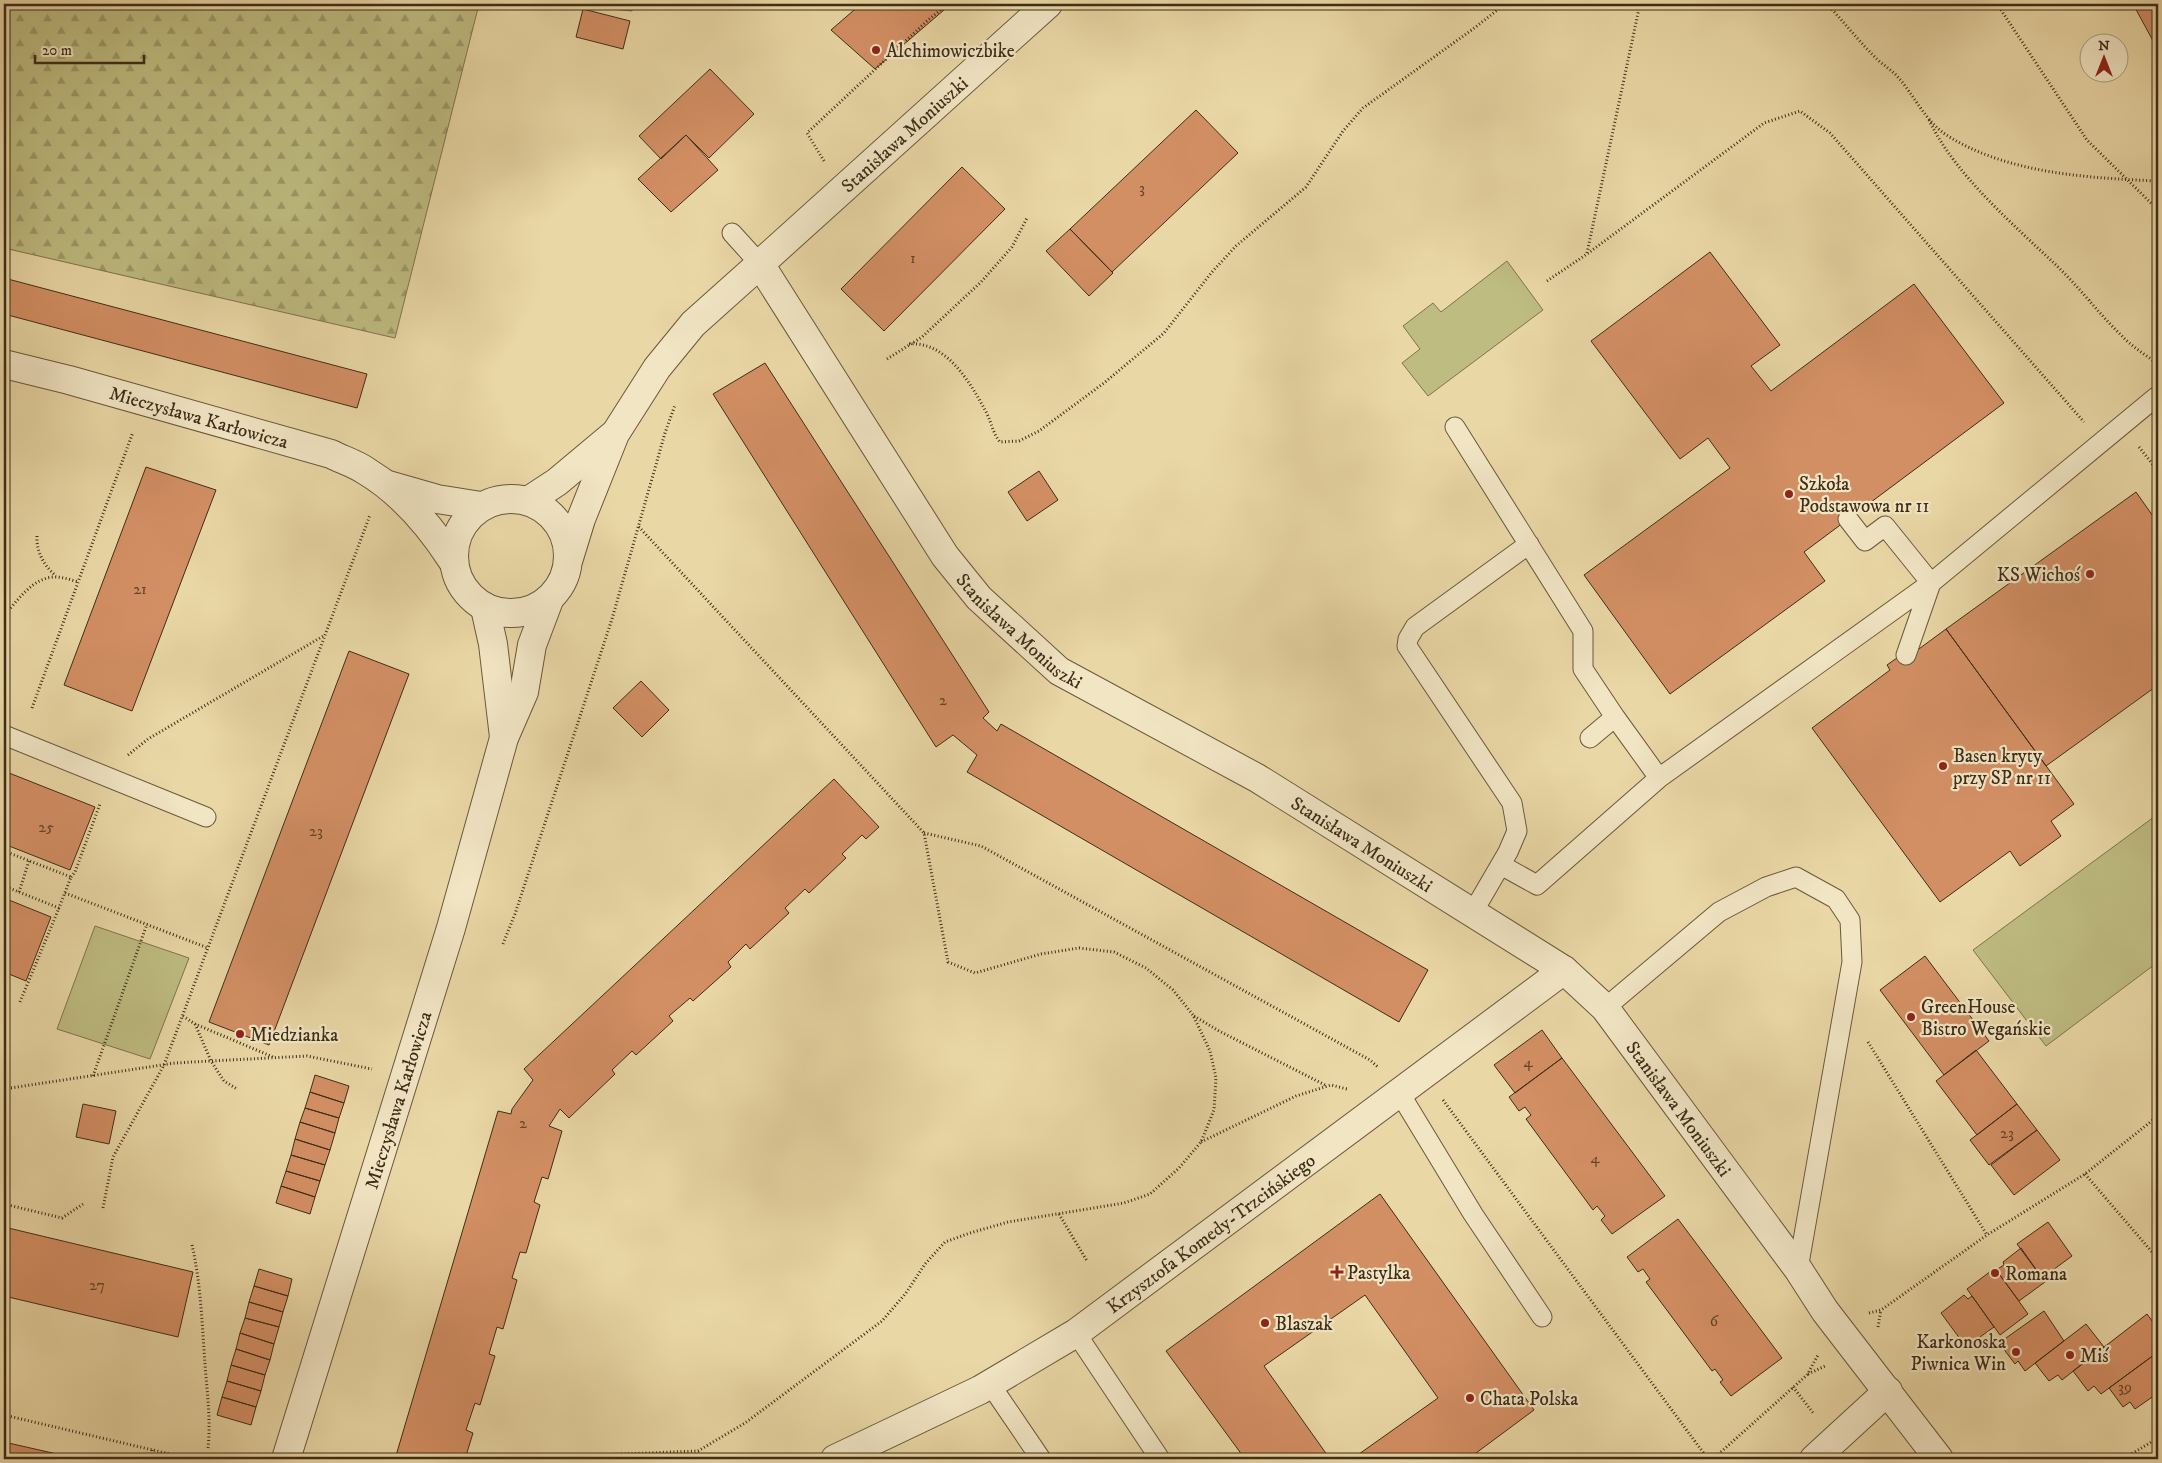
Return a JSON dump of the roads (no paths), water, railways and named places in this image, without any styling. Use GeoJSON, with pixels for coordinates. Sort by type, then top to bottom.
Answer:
{"type":"FeatureCollection","features":[{"type":"Feature","properties":{"kind":"street","name":"Stanisława Moniuszki"},"geometry":{"type":"LineString","coordinates":[[568,558],[615,434],[656,368],[687,332],[1048,4]]}},
{"type":"Feature","properties":{"kind":"street","name":"Stanisława Moniuszki"},"geometry":{"type":"LineString","coordinates":[[760,264],[945,556],[980,598],[1059,671],[1258,778],[1564,970],[1605,1008],[1798,1269],[1826,1311],[1939,1459]]}},
{"type":"Feature","properties":{"kind":"street","name":"Mieczysława Karłowicza"},"geometry":{"type":"LineString","coordinates":[[4,364],[142,400],[331,454],[365,470],[381,496],[435,535],[452,560]]}},
{"type":"Feature","properties":{"kind":"street","name":"Stanisława Moniuszki"},"geometry":{"type":"LineString","coordinates":[[528,501],[557,482],[615,434]]}},
{"type":"Feature","properties":{"kind":"street","name":"Mieczysława Karłowicza"},"geometry":{"type":"LineString","coordinates":[[381,496],[437,499],[481,506]]}},
{"type":"Feature","properties":{"kind":"street"},"geometry":{"type":"LineString","coordinates":[[504,498],[528,501],[545,509],[558,522],[566,540],[568,558],[563,581],[549,600],[529,611],[507,614],[485,608],[462,589],[452,560],[455,538],[465,520],[481,506],[504,498]]}},
{"type":"Feature","properties":{"kind":"street","name":"Mieczysława Karłowicza"},"geometry":{"type":"LineString","coordinates":[[286,1459],[451,928],[504,738],[524,692],[532,645],[549,600]]}},
{"type":"Feature","properties":{"kind":"street","name":"Mieczysława Karłowicza"},"geometry":{"type":"LineString","coordinates":[[485,608],[495,661],[504,738]]}},
{"type":"Feature","properties":{"kind":"street","name":"Krzysztofa Komedy-Trzcińskiego"},"geometry":{"type":"LineString","coordinates":[[835,1459],[990,1384],[1076,1334],[1564,970]]}},
{"type":"Feature","properties":{"kind":"street"},"geometry":{"type":"LineString","coordinates":[[1814,1459],[1888,1391]]}},
{"type":"Feature","properties":{"kind":"lane"},"geometry":{"type":"LineString","coordinates":[[732,233],[760,264]]}},
{"type":"Feature","properties":{"kind":"lane"},"geometry":{"type":"LineString","coordinates":[[1501,865],[1538,885],[1659,778],[1931,583],[2100,441],[2156,397]]}},
{"type":"Feature","properties":{"kind":"lane"},"geometry":{"type":"LineString","coordinates":[[1455,427],[1583,631],[1583,669],[1659,778]]}},
{"type":"Feature","properties":{"kind":"lane"},"geometry":{"type":"LineString","coordinates":[[1848,520],[1865,541],[1885,526],[1931,583]]}},
{"type":"Feature","properties":{"kind":"lane"},"geometry":{"type":"LineString","coordinates":[[1473,912],[1501,865],[1517,831],[1512,803],[1407,646],[1408,638],[1415,627],[1529,544]]}},
{"type":"Feature","properties":{"kind":"lane"},"geometry":{"type":"LineString","coordinates":[[1906,655],[1931,583]]}},
{"type":"Feature","properties":{"kind":"lane"},"geometry":{"type":"LineString","coordinates":[[1590,738],[1615,717]]}},
{"type":"Feature","properties":{"kind":"lane"},"geometry":{"type":"LineString","coordinates":[[4,735],[206,816]]}},
{"type":"Feature","properties":{"kind":"lane"},"geometry":{"type":"LineString","coordinates":[[1605,1008],[1720,912],[1766,887],[1796,877],[1836,898],[1850,920],[1852,962],[1798,1269]]}},
{"type":"Feature","properties":{"kind":"lane"},"geometry":{"type":"LineString","coordinates":[[1394,1096],[1542,1317]]}},
{"type":"Feature","properties":{"kind":"lane"},"geometry":{"type":"LineString","coordinates":[[1076,1334],[1160,1459]]}},
{"type":"Feature","properties":{"kind":"lane"},"geometry":{"type":"LineString","coordinates":[[990,1384],[1041,1459]]}},
{"type":"Feature","properties":{"kind":"place","name":"Alchimowiczbike"},"geometry":{"type":"Point","coordinates":[876,50]}},
{"type":"Feature","properties":{"kind":"place","name":"Szkoła Podstawowa nr 11"},"geometry":{"type":"Point","coordinates":[1789,494]}},
{"type":"Feature","properties":{"kind":"place","name":"KS Wichoś"},"geometry":{"type":"Point","coordinates":[2090,574]}},
{"type":"Feature","properties":{"kind":"place","name":"Basen kryty przy SP nr 11"},"geometry":{"type":"Point","coordinates":[1943,766]}},
{"type":"Feature","properties":{"kind":"place","name":"GreenHouse Bistro Wegańskie"},"geometry":{"type":"Point","coordinates":[1911,1017]}},
{"type":"Feature","properties":{"kind":"place","name":"Miedzianka"},"geometry":{"type":"Point","coordinates":[240,1034]}},
{"type":"Feature","properties":{"kind":"place","name":"Pastylka"},"geometry":{"type":"Point","coordinates":[1337,1272]}},
{"type":"Feature","properties":{"kind":"place","name":"Romana"},"geometry":{"type":"Point","coordinates":[1995,1273]}},
{"type":"Feature","properties":{"kind":"place","name":"Blaszak"},"geometry":{"type":"Point","coordinates":[1265,1323]}},
{"type":"Feature","properties":{"kind":"place","name":"Karkonoska Piwnica Win"},"geometry":{"type":"Point","coordinates":[2016,1352]}},
{"type":"Feature","properties":{"kind":"place","name":"Miś"},"geometry":{"type":"Point","coordinates":[2070,1355]}},
{"type":"Feature","properties":{"kind":"place","name":"Chata Polska"},"geometry":{"type":"Point","coordinates":[1470,1398]}}]}
